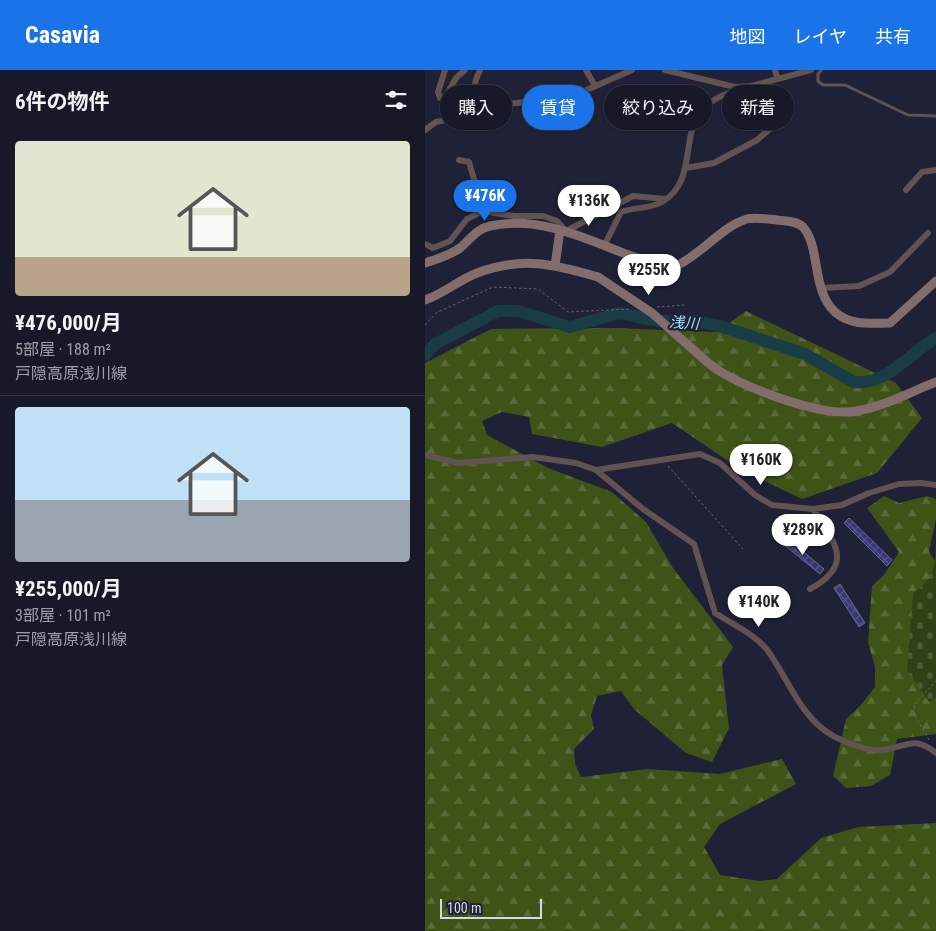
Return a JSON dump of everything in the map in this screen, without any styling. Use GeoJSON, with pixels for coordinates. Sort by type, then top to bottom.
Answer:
{"type":"FeatureCollection","features":[{"type":"Feature","properties":{"kind":"main road"},"geometry":{"type":"LineString","coordinates":[[425,263],[446,256],[461,248],[473,234],[489,226],[528,223],[563,230],[655,264],[674,267],[704,250],[739,222],[749,218],[795,223],[803,227],[810,241],[816,275],[821,288],[835,312],[844,318],[873,324],[890,323],[936,282]]}},
{"type":"Feature","properties":{"kind":"main road"},"geometry":{"type":"LineString","coordinates":[[555,266],[563,230]]}},
{"type":"Feature","properties":{"kind":"main road"},"geometry":{"type":"LineString","coordinates":[[425,300],[476,274],[498,268],[527,262],[555,266],[598,277],[653,313],[715,368],[754,389],[833,412],[856,412],[936,382]]}},
{"type":"Feature","properties":{"kind":"street"},"geometry":{"type":"LineString","coordinates":[[445,70],[438,92],[440,98],[446,96],[455,78],[465,70]]}},
{"type":"Feature","properties":{"kind":"street"},"geometry":{"type":"LineString","coordinates":[[474,85],[475,78],[480,70]]}},
{"type":"Feature","properties":{"kind":"street"},"geometry":{"type":"LineString","coordinates":[[586,70],[595,86]]}},
{"type":"Feature","properties":{"kind":"street"},"geometry":{"type":"LineString","coordinates":[[512,103],[582,92],[632,70]]}},
{"type":"Feature","properties":{"kind":"street"},"geometry":{"type":"LineString","coordinates":[[665,70],[723,85]]}},
{"type":"Feature","properties":{"kind":"street"},"geometry":{"type":"LineString","coordinates":[[775,70],[777,77]]}},
{"type":"Feature","properties":{"kind":"street"},"geometry":{"type":"LineString","coordinates":[[754,85],[777,77],[811,70]]}},
{"type":"Feature","properties":{"kind":"street"},"geometry":{"type":"LineString","coordinates":[[605,246],[621,212],[654,205],[667,199],[672,194],[686,168],[698,114],[722,95]]}},
{"type":"Feature","properties":{"kind":"street"},"geometry":{"type":"LineString","coordinates":[[425,130],[440,121]]}},
{"type":"Feature","properties":{"kind":"street"},"geometry":{"type":"LineString","coordinates":[[686,168],[713,163],[757,140],[768,130]]}},
{"type":"Feature","properties":{"kind":"street"},"geometry":{"type":"LineString","coordinates":[[459,160],[469,162],[483,211]]}},
{"type":"Feature","properties":{"kind":"street"},"geometry":{"type":"LineString","coordinates":[[906,190],[922,172],[936,170]]}},
{"type":"Feature","properties":{"kind":"street"},"geometry":{"type":"LineString","coordinates":[[425,244],[433,248],[450,241],[467,219],[483,211],[514,216],[543,216],[557,221],[563,230],[633,196],[667,199]]}},
{"type":"Feature","properties":{"kind":"street"},"geometry":{"type":"LineString","coordinates":[[821,288],[859,286],[890,272],[928,233]]}},
{"type":"Feature","properties":{"kind":"street"},"geometry":{"type":"LineString","coordinates":[[596,470],[700,454],[712,458],[755,495],[772,505],[813,509],[842,505],[869,493],[899,484],[936,485]]}},
{"type":"Feature","properties":{"kind":"street"},"geometry":{"type":"LineString","coordinates":[[425,455],[458,463],[533,457],[567,461],[596,470],[643,508],[694,544],[715,613],[758,640],[767,650],[809,716],[829,733],[853,746],[873,750],[884,750],[907,742],[930,748],[936,752]]}},
{"type":"Feature","properties":{"kind":"street"},"geometry":{"type":"LineString","coordinates":[[810,589],[824,582],[831,574],[836,567],[838,556],[837,547],[813,509]]}},
{"type":"Feature","properties":{"kind":"lane"},"geometry":{"type":"LineString","coordinates":[[821,70],[818,74],[818,81],[823,85],[845,85],[908,115],[936,116]]}},
{"type":"Feature","properties":{"kind":"path"},"geometry":{"type":"LineString","coordinates":[[425,325],[436,313],[493,288],[537,289],[568,312],[638,308]]}},
{"type":"Feature","properties":{"kind":"path"},"geometry":{"type":"LineString","coordinates":[[657,307],[685,305]]}},
{"type":"Feature","properties":{"kind":"path"},"geometry":{"type":"LineString","coordinates":[[662,460],[743,550]]}},
{"type":"Feature","properties":{"kind":"path"},"geometry":{"type":"LineString","coordinates":[[930,748],[930,742],[915,716],[914,705],[936,681]]}},
{"type":"Feature","properties":{"kind":"green space"},"geometry":{"type":"Polygon","coordinates":[[[746,311],[896,383],[922,418],[877,473],[802,499],[740,469],[672,423],[602,447],[532,434],[529,417],[502,412],[482,421],[487,435],[548,468],[612,492],[646,522],[673,568],[733,647],[722,665],[729,728],[712,762],[686,753],[635,710],[621,691],[597,696],[591,715],[594,729],[574,749],[575,764],[581,777],[648,769],[720,774],[782,759],[796,784],[720,824],[704,847],[720,875],[759,881],[777,879],[821,838],[858,827],[936,823],[936,931],[425,931],[425,363],[491,329],[615,328],[716,332],[746,311]]]}},
{"type":"Feature","properties":{"kind":"green space"},"geometry":{"type":"Polygon","coordinates":[[[884,496],[899,503],[927,496],[936,499],[936,519],[929,552],[936,562],[936,734],[897,739],[890,775],[871,786],[846,788],[833,776],[846,719],[860,706],[875,687],[875,667],[868,642],[872,586],[884,575],[899,552],[867,508],[884,496]]]}},
{"type":"Feature","properties":{"kind":"green space"},"geometry":{"type":"Polygon","coordinates":[[[936,540],[936,698],[929,702],[907,670],[913,593],[926,582],[933,570],[936,540]]]}},
{"type":"Feature","properties":{"kind":"building"},"geometry":{"type":"Polygon","coordinates":[[[849,518],[892,560],[887,566],[844,523],[849,518]]]}},
{"type":"Feature","properties":{"kind":"building"},"geometry":{"type":"Polygon","coordinates":[[[788,539],[824,569],[820,574],[783,544],[788,539]]]}},
{"type":"Feature","properties":{"kind":"building"},"geometry":{"type":"Polygon","coordinates":[[[840,584],[865,623],[859,627],[834,588],[840,584]]]}},
{"type":"Feature","properties":{"kind":"waterway","name":"浅川"},"geometry":{"type":"LineString","coordinates":[[425,355],[435,344],[498,311],[518,311],[570,327],[619,313],[658,321],[694,321],[720,326],[805,354],[854,382],[866,382],[898,367],[936,338]]}}]}
